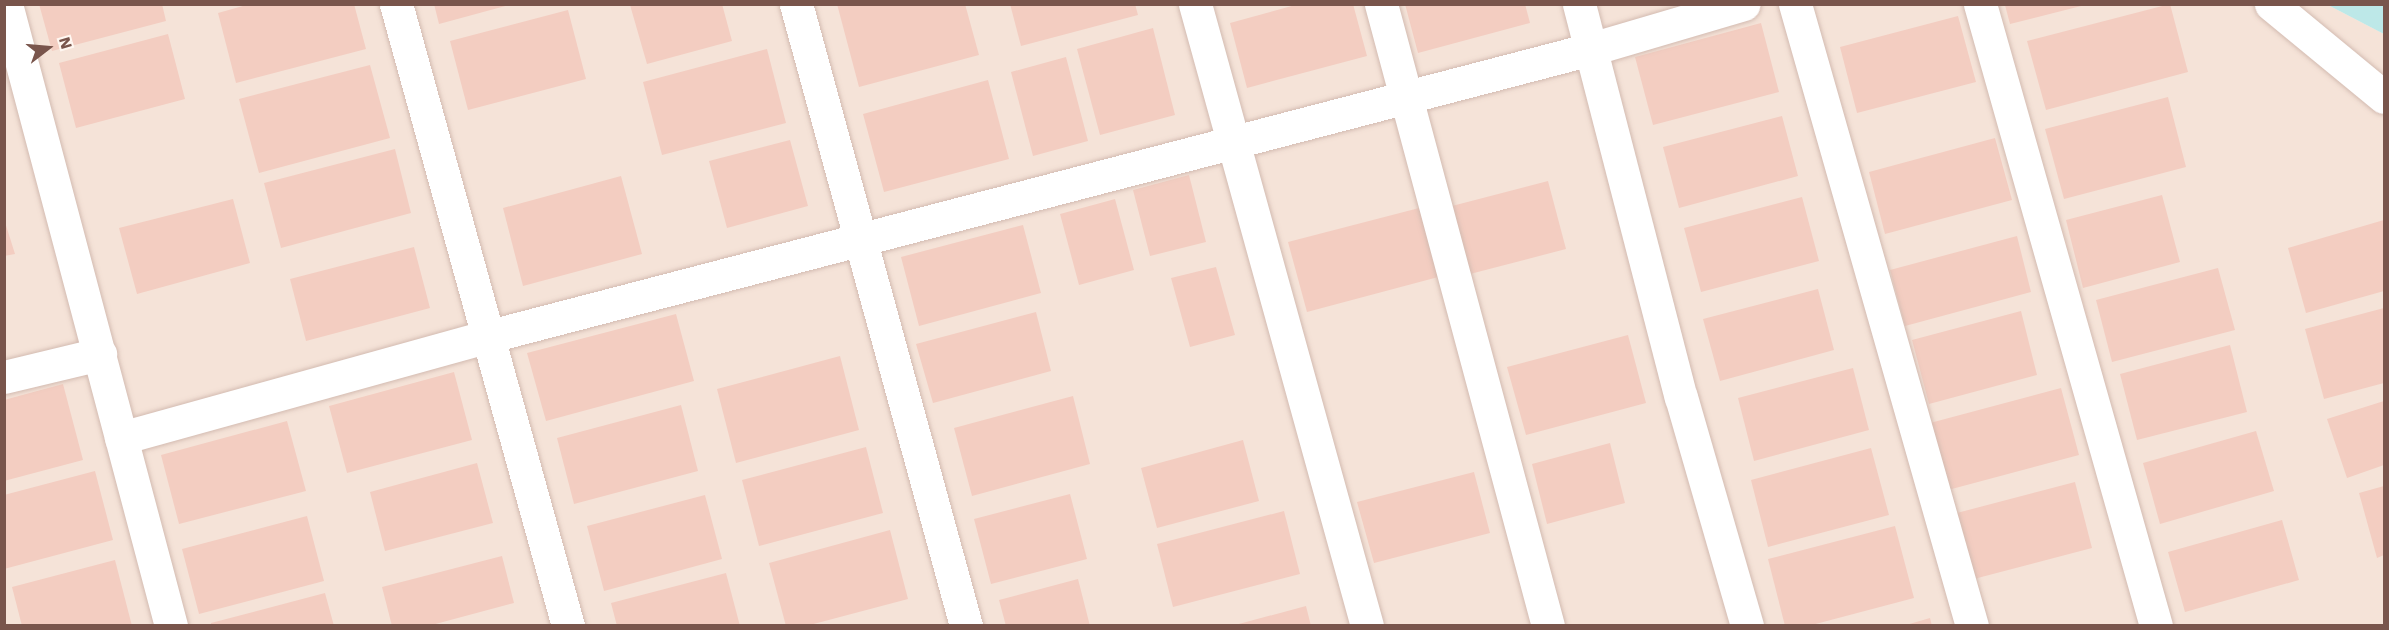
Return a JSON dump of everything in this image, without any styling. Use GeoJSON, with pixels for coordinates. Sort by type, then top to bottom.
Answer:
{"type":"FeatureCollection","features":[{"type":"Feature","properties":{"kind":"street"},"geometry":{"type":"LineString","coordinates":[[6,4],[171,626]]}},
{"type":"Feature","properties":{"kind":"street"},"geometry":{"type":"LineString","coordinates":[[396,4],[490,336],[568,626]]}},
{"type":"Feature","properties":{"kind":"street"},"geometry":{"type":"LineString","coordinates":[[796,4],[966,626]]}},
{"type":"Feature","properties":{"kind":"street"},"geometry":{"type":"LineString","coordinates":[[1195,4],[1367,626]]}},
{"type":"Feature","properties":{"kind":"street"},"geometry":{"type":"LineString","coordinates":[[1381,4],[1548,626]]}},
{"type":"Feature","properties":{"kind":"street"},"geometry":{"type":"LineString","coordinates":[[1579,4],[1681,397],[1747,626]]}},
{"type":"Feature","properties":{"kind":"street"},"geometry":{"type":"LineString","coordinates":[[121,438],[490,336],[1591,49],[1744,4]]}},
{"type":"Feature","properties":{"kind":"street"},"geometry":{"type":"LineString","coordinates":[[1795,4],[1972,626]]}},
{"type":"Feature","properties":{"kind":"street"},"geometry":{"type":"LineString","coordinates":[[1980,4],[2156,626]]}},
{"type":"Feature","properties":{"kind":"street"},"geometry":{"type":"LineString","coordinates":[[2271,4],[2385,97]]}},
{"type":"Feature","properties":{"kind":"street"},"geometry":{"type":"LineString","coordinates":[[4,377],[99,354]]}},
{"type":"Feature","properties":{"kind":"shaded area"},"geometry":{"type":"Polygon","coordinates":[[[4,5],[2328,5],[2384,34],[2384,625],[5,625],[4,5]]]}},
{"type":"Feature","properties":{"kind":"water"},"geometry":{"type":"Polygon","coordinates":[[[2328,5],[2384,5],[2384,34],[2380,32],[2328,5]]]}},
{"type":"Feature","properties":{"kind":"building"},"geometry":{"type":"Polygon","coordinates":[[[39,4],[162,4],[166,21],[52,51],[39,4]]]}},
{"type":"Feature","properties":{"kind":"building"},"geometry":{"type":"Polygon","coordinates":[[[250,4],[354,4],[366,49],[236,83],[218,13],[250,4]]]}},
{"type":"Feature","properties":{"kind":"building"},"geometry":{"type":"Polygon","coordinates":[[[434,4],[509,4],[509,5],[439,24],[434,4]]]}},
{"type":"Feature","properties":{"kind":"building"},"geometry":{"type":"Polygon","coordinates":[[[722,4],[732,41],[647,64],[630,5],[722,4]]]}},
{"type":"Feature","properties":{"kind":"building"},"geometry":{"type":"Polygon","coordinates":[[[837,4],[965,4],[979,55],[859,87],[837,4]]]}},
{"type":"Feature","properties":{"kind":"building"},"geometry":{"type":"Polygon","coordinates":[[[1010,4],[1135,4],[1138,15],[1021,46],[1010,4]]]}},
{"type":"Feature","properties":{"kind":"building"},"geometry":{"type":"Polygon","coordinates":[[[1299,4],[1353,4],[1367,56],[1247,88],[1230,23],[1299,4]]]}},
{"type":"Feature","properties":{"kind":"building"},"geometry":{"type":"Polygon","coordinates":[[[1405,4],[1525,4],[1530,23],[1418,53],[1405,4]]]}},
{"type":"Feature","properties":{"kind":"building"},"geometry":{"type":"Polygon","coordinates":[[[2170,4],[2188,72],[2046,110],[2027,41],[2170,4]]]}},
{"type":"Feature","properties":{"kind":"building"},"geometry":{"type":"Polygon","coordinates":[[[2005,5],[2085,5],[2010,24],[2005,5]]]}},
{"type":"Feature","properties":{"kind":"building"},"geometry":{"type":"Polygon","coordinates":[[[568,10],[586,79],[468,110],[450,41],[568,10]]]}},
{"type":"Feature","properties":{"kind":"building"},"geometry":{"type":"Polygon","coordinates":[[[1958,16],[1976,82],[1857,113],[1840,47],[1958,16]]]}},
{"type":"Feature","properties":{"kind":"building"},"geometry":{"type":"Polygon","coordinates":[[[1761,23],[1779,92],[1653,125],[1635,57],[1761,23]]]}},
{"type":"Feature","properties":{"kind":"building"},"geometry":{"type":"Polygon","coordinates":[[[1153,28],[1175,115],[1100,135],[1077,49],[1153,28]]]}},
{"type":"Feature","properties":{"kind":"building"},"geometry":{"type":"Polygon","coordinates":[[[168,34],[185,99],[76,128],[59,63],[168,34]]]}},
{"type":"Feature","properties":{"kind":"building"},"geometry":{"type":"Polygon","coordinates":[[[767,49],[786,123],[662,155],[643,82],[767,49]]]}},
{"type":"Feature","properties":{"kind":"building"},"geometry":{"type":"Polygon","coordinates":[[[1066,57],[1088,141],[1033,156],[1011,72],[1066,57]]]}},
{"type":"Feature","properties":{"kind":"building"},"geometry":{"type":"Polygon","coordinates":[[[370,65],[390,138],[259,173],[239,99],[370,65]]]}},
{"type":"Feature","properties":{"kind":"building"},"geometry":{"type":"Polygon","coordinates":[[[988,80],[1009,159],[884,192],[863,114],[988,80]]]}},
{"type":"Feature","properties":{"kind":"building"},"geometry":{"type":"Polygon","coordinates":[[[2168,97],[2186,167],[2064,199],[2045,129],[2168,97]]]}},
{"type":"Feature","properties":{"kind":"building"},"geometry":{"type":"Polygon","coordinates":[[[1782,116],[1798,176],[1679,208],[1663,147],[1782,116]]]}},
{"type":"Feature","properties":{"kind":"building"},"geometry":{"type":"Polygon","coordinates":[[[1995,138],[2012,200],[1885,234],[1869,172],[1995,138]]]}},
{"type":"Feature","properties":{"kind":"building"},"geometry":{"type":"Polygon","coordinates":[[[790,140],[808,206],[727,228],[709,161],[790,140]]]}},
{"type":"Feature","properties":{"kind":"building"},"geometry":{"type":"Polygon","coordinates":[[[395,149],[411,213],[281,248],[264,183],[395,149]]]}},
{"type":"Feature","properties":{"kind":"building"},"geometry":{"type":"Polygon","coordinates":[[[1189,175],[1206,242],[1150,256],[1133,190],[1189,175]]]}},
{"type":"Feature","properties":{"kind":"building"},"geometry":{"type":"Polygon","coordinates":[[[621,176],[642,254],[523,286],[503,208],[621,176]]]}},
{"type":"Feature","properties":{"kind":"building"},"geometry":{"type":"Polygon","coordinates":[[[1548,181],[1566,249],[1470,274],[1452,206],[1548,181]]]}},
{"type":"Feature","properties":{"kind":"building"},"geometry":{"type":"Polygon","coordinates":[[[2162,195],[2180,262],[2083,288],[2066,220],[2162,195]]]}},
{"type":"Feature","properties":{"kind":"building"},"geometry":{"type":"Polygon","coordinates":[[[1802,197],[1819,261],[1701,292],[1684,228],[1802,197]]]}},
{"type":"Feature","properties":{"kind":"building"},"geometry":{"type":"Polygon","coordinates":[[[233,199],[250,263],[137,294],[119,228],[233,199]]]}},
{"type":"Feature","properties":{"kind":"building"},"geometry":{"type":"Polygon","coordinates":[[[1115,199],[1134,270],[1079,285],[1060,214],[1115,199]]]}},
{"type":"Feature","properties":{"kind":"building"},"geometry":{"type":"Polygon","coordinates":[[[1423,207],[1442,276],[1307,312],[1288,242],[1423,207]]]}},
{"type":"Feature","properties":{"kind":"building"},"geometry":{"type":"Polygon","coordinates":[[[4,219],[15,254],[4,256],[4,219]]]}},
{"type":"Feature","properties":{"kind":"building"},"geometry":{"type":"Polygon","coordinates":[[[2384,220],[2384,291],[2306,313],[2288,248],[2384,220]]]}},
{"type":"Feature","properties":{"kind":"building"},"geometry":{"type":"Polygon","coordinates":[[[1023,225],[1041,293],[919,326],[901,257],[1023,225]]]}},
{"type":"Feature","properties":{"kind":"building"},"geometry":{"type":"Polygon","coordinates":[[[2017,236],[2031,292],[1905,326],[1890,270],[2017,236]]]}},
{"type":"Feature","properties":{"kind":"building"},"geometry":{"type":"Polygon","coordinates":[[[414,247],[430,308],[306,341],[290,279],[414,247]]]}},
{"type":"Feature","properties":{"kind":"building"},"geometry":{"type":"Polygon","coordinates":[[[1216,267],[1235,335],[1190,347],[1171,278],[1216,267]]]}},
{"type":"Feature","properties":{"kind":"building"},"geometry":{"type":"Polygon","coordinates":[[[2218,268],[2235,330],[2112,362],[2096,300],[2218,268]]]}},
{"type":"Feature","properties":{"kind":"building"},"geometry":{"type":"Polygon","coordinates":[[[1818,289],[1834,350],[1720,381],[1703,319],[1818,289]]]}},
{"type":"Feature","properties":{"kind":"building"},"geometry":{"type":"Polygon","coordinates":[[[2384,308],[2384,383],[2324,399],[2305,329],[2384,308]]]}},
{"type":"Feature","properties":{"kind":"building"},"geometry":{"type":"Polygon","coordinates":[[[2021,311],[2037,375],[1929,404],[1912,340],[2021,311]]]}},
{"type":"Feature","properties":{"kind":"building"},"geometry":{"type":"Polygon","coordinates":[[[1036,312],[1051,371],[933,403],[916,344],[1036,312]]]}},
{"type":"Feature","properties":{"kind":"building"},"geometry":{"type":"Polygon","coordinates":[[[676,314],[694,381],[546,421],[527,353],[676,314]]]}},
{"type":"Feature","properties":{"kind":"building"},"geometry":{"type":"Polygon","coordinates":[[[1628,335],[1646,403],[1526,435],[1507,367],[1628,335]]]}},
{"type":"Feature","properties":{"kind":"building"},"geometry":{"type":"Polygon","coordinates":[[[2230,345],[2247,412],[2137,440],[2120,374],[2230,345]]]}},
{"type":"Feature","properties":{"kind":"building"},"geometry":{"type":"Polygon","coordinates":[[[840,356],[859,430],[736,463],[717,389],[840,356]]]}},
{"type":"Feature","properties":{"kind":"building"},"geometry":{"type":"Polygon","coordinates":[[[1853,368],[1869,430],[1754,461],[1738,398],[1853,368]]]}},
{"type":"Feature","properties":{"kind":"building"},"geometry":{"type":"Polygon","coordinates":[[[454,372],[472,440],[347,473],[329,406],[454,372]]]}},
{"type":"Feature","properties":{"kind":"building"},"geometry":{"type":"Polygon","coordinates":[[[63,384],[83,460],[4,481],[4,400],[63,384]]]}},
{"type":"Feature","properties":{"kind":"building"},"geometry":{"type":"Polygon","coordinates":[[[2061,388],[2079,455],[1948,490],[1930,423],[2061,388]]]}},
{"type":"Feature","properties":{"kind":"building"},"geometry":{"type":"Polygon","coordinates":[[[1073,396],[1090,464],[972,496],[954,428],[1073,396]]]}},
{"type":"Feature","properties":{"kind":"building"},"geometry":{"type":"Polygon","coordinates":[[[2384,401],[2384,465],[2347,478],[2327,419],[2384,401]]]}},
{"type":"Feature","properties":{"kind":"building"},"geometry":{"type":"Polygon","coordinates":[[[681,405],[698,471],[574,504],[557,438],[681,405]]]}},
{"type":"Feature","properties":{"kind":"building"},"geometry":{"type":"Polygon","coordinates":[[[287,421],[306,491],[179,524],[161,455],[287,421]]]}},
{"type":"Feature","properties":{"kind":"building"},"geometry":{"type":"Polygon","coordinates":[[[2256,431],[2274,491],[2160,524],[2143,463],[2256,431]]]}},
{"type":"Feature","properties":{"kind":"building"},"geometry":{"type":"Polygon","coordinates":[[[1243,440],[1259,501],[1157,528],[1141,468],[1243,440]]]}},
{"type":"Feature","properties":{"kind":"building"},"geometry":{"type":"Polygon","coordinates":[[[1610,443],[1625,503],[1547,524],[1532,464],[1610,443]]]}},
{"type":"Feature","properties":{"kind":"building"},"geometry":{"type":"Polygon","coordinates":[[[866,447],[883,513],[759,546],[742,480],[866,447]]]}},
{"type":"Feature","properties":{"kind":"building"},"geometry":{"type":"Polygon","coordinates":[[[1871,448],[1889,515],[1768,547],[1751,480],[1871,448]]]}},
{"type":"Feature","properties":{"kind":"building"},"geometry":{"type":"Polygon","coordinates":[[[477,463],[493,523],[385,551],[370,492],[477,463]]]}},
{"type":"Feature","properties":{"kind":"building"},"geometry":{"type":"Polygon","coordinates":[[[95,471],[113,540],[4,569],[4,495],[95,471]]]}},
{"type":"Feature","properties":{"kind":"building"},"geometry":{"type":"Polygon","coordinates":[[[1474,472],[1490,533],[1374,563],[1357,502],[1474,472]]]}},
{"type":"Feature","properties":{"kind":"building"},"geometry":{"type":"Polygon","coordinates":[[[2075,482],[2092,548],[1970,580],[1953,514],[2075,482]]]}},
{"type":"Feature","properties":{"kind":"building"},"geometry":{"type":"Polygon","coordinates":[[[2384,486],[2384,555],[2377,558],[2359,493],[2384,486]]]}},
{"type":"Feature","properties":{"kind":"building"},"geometry":{"type":"Polygon","coordinates":[[[1070,494],[1087,559],[991,584],[974,519],[1070,494]]]}},
{"type":"Feature","properties":{"kind":"building"},"geometry":{"type":"Polygon","coordinates":[[[705,495],[722,559],[604,591],[587,526],[705,495]]]}},
{"type":"Feature","properties":{"kind":"building"},"geometry":{"type":"Polygon","coordinates":[[[1284,511],[1300,574],[1173,607],[1157,544],[1284,511]]]}},
{"type":"Feature","properties":{"kind":"building"},"geometry":{"type":"Polygon","coordinates":[[[307,516],[324,581],[199,614],[182,549],[307,516]]]}},
{"type":"Feature","properties":{"kind":"building"},"geometry":{"type":"Polygon","coordinates":[[[2282,520],[2299,580],[2185,612],[2168,552],[2282,520]]]}},
{"type":"Feature","properties":{"kind":"building"},"geometry":{"type":"Polygon","coordinates":[[[1895,526],[1914,598],[1808,626],[1785,626],[1768,559],[1895,526]]]}},
{"type":"Feature","properties":{"kind":"building"},"geometry":{"type":"Polygon","coordinates":[[[890,530],[908,599],[806,626],[786,626],[769,563],[890,530]]]}},
{"type":"Feature","properties":{"kind":"building"},"geometry":{"type":"Polygon","coordinates":[[[502,556],[514,603],[428,626],[392,626],[382,587],[502,556]]]}},
{"type":"Feature","properties":{"kind":"building"},"geometry":{"type":"Polygon","coordinates":[[[115,560],[132,626],[22,626],[12,587],[115,560]]]}},
{"type":"Feature","properties":{"kind":"building"},"geometry":{"type":"Polygon","coordinates":[[[726,573],[740,626],[617,626],[611,603],[726,573]]]}},
{"type":"Feature","properties":{"kind":"building"},"geometry":{"type":"Polygon","coordinates":[[[1078,579],[1090,626],[1006,626],[999,600],[1078,579]]]}},
{"type":"Feature","properties":{"kind":"building"},"geometry":{"type":"Polygon","coordinates":[[[325,593],[334,626],[211,626],[211,623],[325,593]]]}},
{"type":"Feature","properties":{"kind":"building"},"geometry":{"type":"Polygon","coordinates":[[[1306,606],[1311,626],[1235,626],[1235,625],[1306,606]]]}},
{"type":"Feature","properties":{"kind":"building"},"geometry":{"type":"Polygon","coordinates":[[[1930,618],[1932,626],[1906,626],[1906,625],[1930,618]]]}}]}
